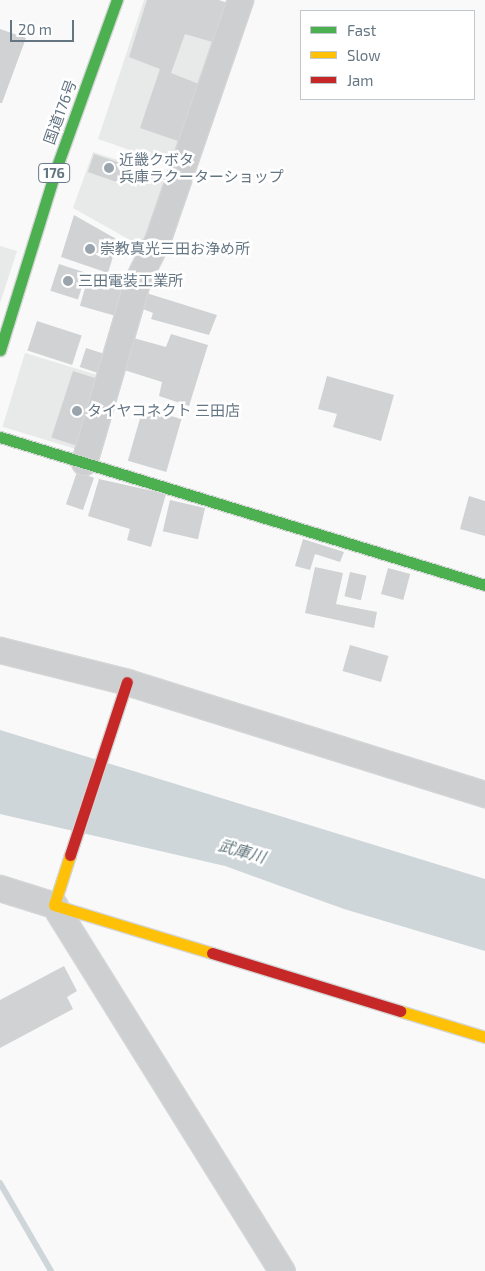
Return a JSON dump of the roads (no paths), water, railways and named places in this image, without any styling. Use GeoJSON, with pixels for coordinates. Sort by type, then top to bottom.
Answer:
{"type":"FeatureCollection","features":[{"type":"Feature","properties":{"kind":"main road","name":"国道176号"},"geometry":{"type":"LineString","coordinates":[[0,350],[56,169],[117,0]]}},
{"type":"Feature","properties":{"kind":"main road"},"geometry":{"type":"LineString","coordinates":[[0,437],[485,585]]}},
{"type":"Feature","properties":{"kind":"main road"},"geometry":{"type":"LineString","coordinates":[[124,690],[57,895],[485,1037]]}},
{"type":"Feature","properties":{"kind":"street"},"geometry":{"type":"LineString","coordinates":[[84,462],[138,279],[156,241],[240,0]]}},
{"type":"Feature","properties":{"kind":"street"},"geometry":{"type":"LineString","coordinates":[[0,650],[124,690],[485,794]]}},
{"type":"Feature","properties":{"kind":"street"},"geometry":{"type":"LineString","coordinates":[[0,888],[57,895],[282,1271]]}},
{"type":"Feature","properties":{"kind":"water","name":"武庫川"},"geometry":{"type":"Polygon","coordinates":[[[0,730],[485,879],[485,951],[344,909],[225,866],[0,814],[0,730]]]}},
{"type":"Feature","properties":{"kind":"waterway"},"geometry":{"type":"LineString","coordinates":[[0,1183],[51,1271]]}},
{"type":"Feature","properties":{"kind":"place","name":"近畿クボタ 兵庫ラクーターショップ"},"geometry":{"type":"Point","coordinates":[109,168]}},
{"type":"Feature","properties":{"kind":"place","name":"崇教真光三田お浄め所"},"geometry":{"type":"Point","coordinates":[90,249]}},
{"type":"Feature","properties":{"kind":"place","name":"三田電装工業所"},"geometry":{"type":"Point","coordinates":[68,281]}},
{"type":"Feature","properties":{"kind":"place","name":"タイヤコネクト 三田店"},"geometry":{"type":"Point","coordinates":[77,411]}}]}
